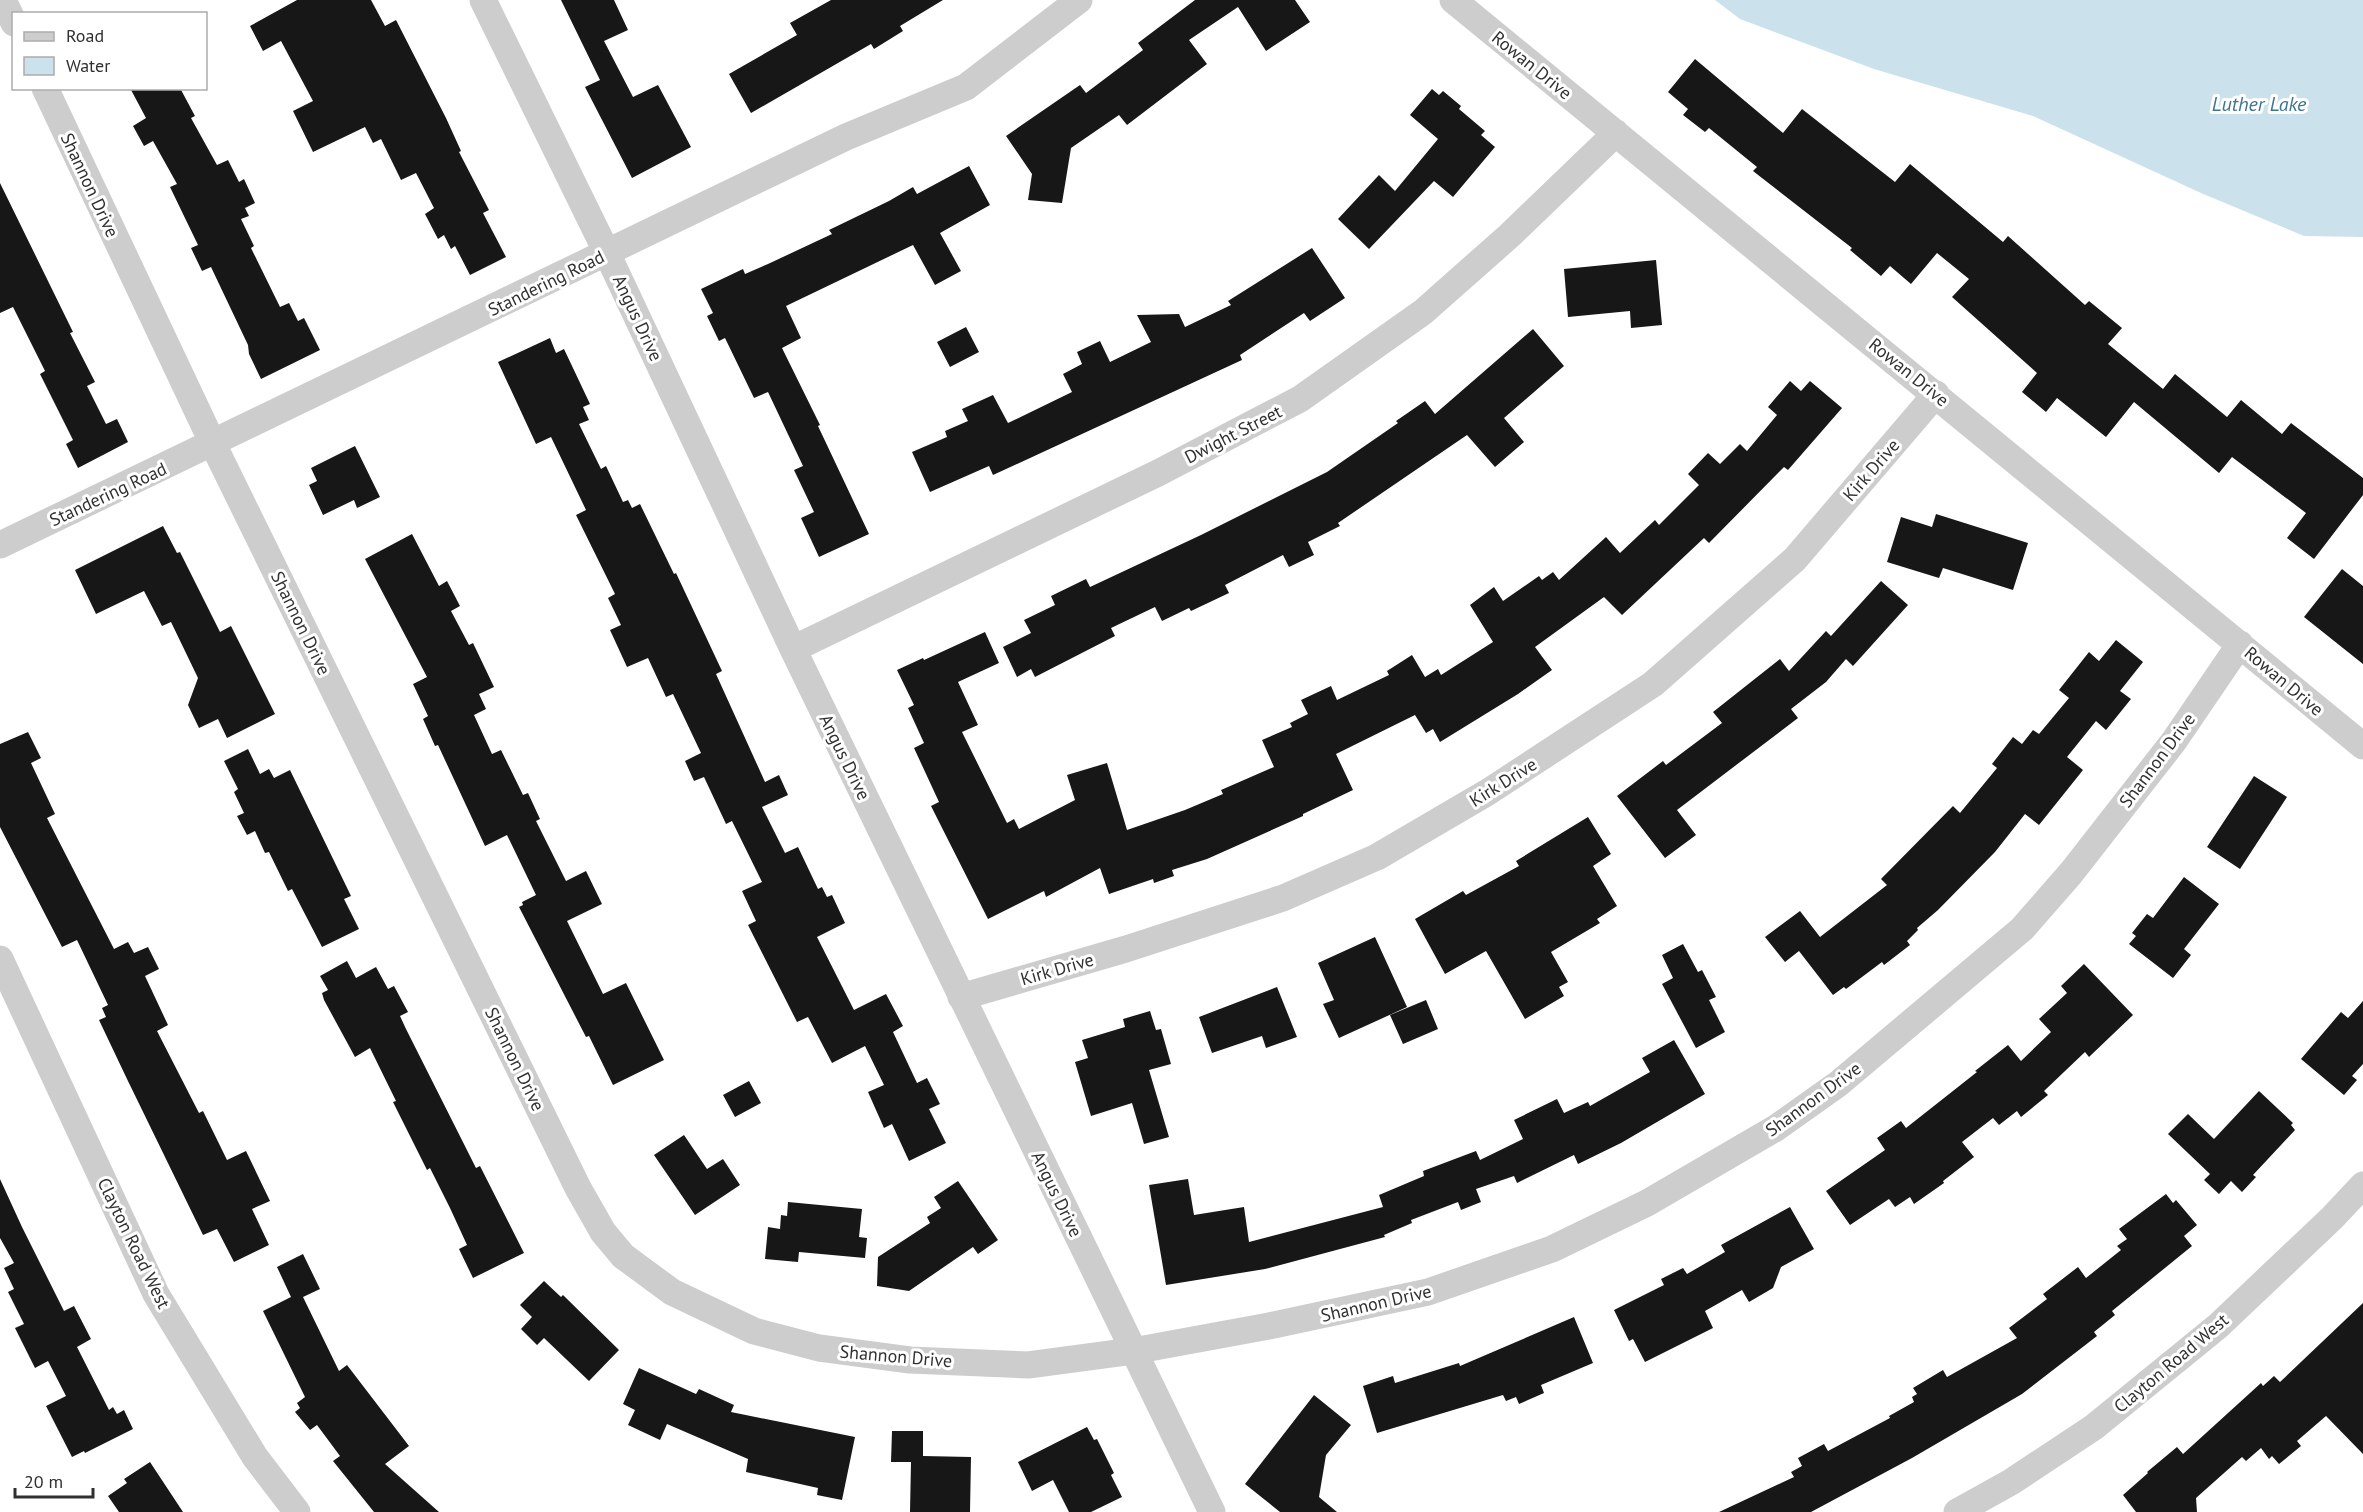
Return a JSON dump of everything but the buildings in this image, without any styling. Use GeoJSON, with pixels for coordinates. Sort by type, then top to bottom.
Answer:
{"type":"FeatureCollection","features":[{"type":"Feature","properties":{"kind":"street"},"geometry":{"type":"LineString","coordinates":[[3,0],[12,19]]}},
{"type":"Feature","properties":{"kind":"street","name":"Angus Drive"},"geometry":{"type":"LineString","coordinates":[[483,0],[607,253],[793,649],[1212,1512]]}},
{"type":"Feature","properties":{"kind":"street","name":"Standering Road"},"geometry":{"type":"LineString","coordinates":[[0,545],[846,137],[966,87],[1079,0]]}},
{"type":"Feature","properties":{"kind":"street","name":"Rowan Drive"},"geometry":{"type":"LineString","coordinates":[[1454,0],[2363,746]]}},
{"type":"Feature","properties":{"kind":"street","name":"Shannon Drive"},"geometry":{"type":"LineString","coordinates":[[46,90],[213,444],[578,1188],[603,1232],[623,1256],[672,1292],[754,1331],[819,1348],[910,1360],[1028,1365],[1132,1351],[1269,1326],[1428,1292],[1552,1249],[1647,1203],[1776,1128],[1838,1084],[2022,929],[2071,873],[2174,741],[2241,644]]}},
{"type":"Feature","properties":{"kind":"street","name":"Dwight Street"},"geometry":{"type":"LineString","coordinates":[[793,649],[1158,473],[1300,399],[1423,312],[1510,236],[1616,133]]}},
{"type":"Feature","properties":{"kind":"street","name":"Kirk Drive"},"geometry":{"type":"LineString","coordinates":[[961,997],[1126,949],[1283,898],[1377,857],[1488,792],[1653,684],[1795,559],[1936,394]]}},
{"type":"Feature","properties":{"kind":"street","name":"Clayton Road West"},"geometry":{"type":"LineString","coordinates":[[0,959],[156,1294],[255,1457],[297,1512]]}},
{"type":"Feature","properties":{"kind":"street","name":"Clayton Road West"},"geometry":{"type":"LineString","coordinates":[[1957,1512],[2011,1482],[2094,1426],[2218,1326],[2332,1218],[2363,1185]]}},
{"type":"Feature","properties":{"kind":"water","name":"Luther Lake"},"geometry":{"type":"Polygon","coordinates":[[[1715,0],[2363,0],[2363,237],[2304,236],[2201,193],[2033,116],[1874,69],[1740,19],[1715,0]]]}}]}
